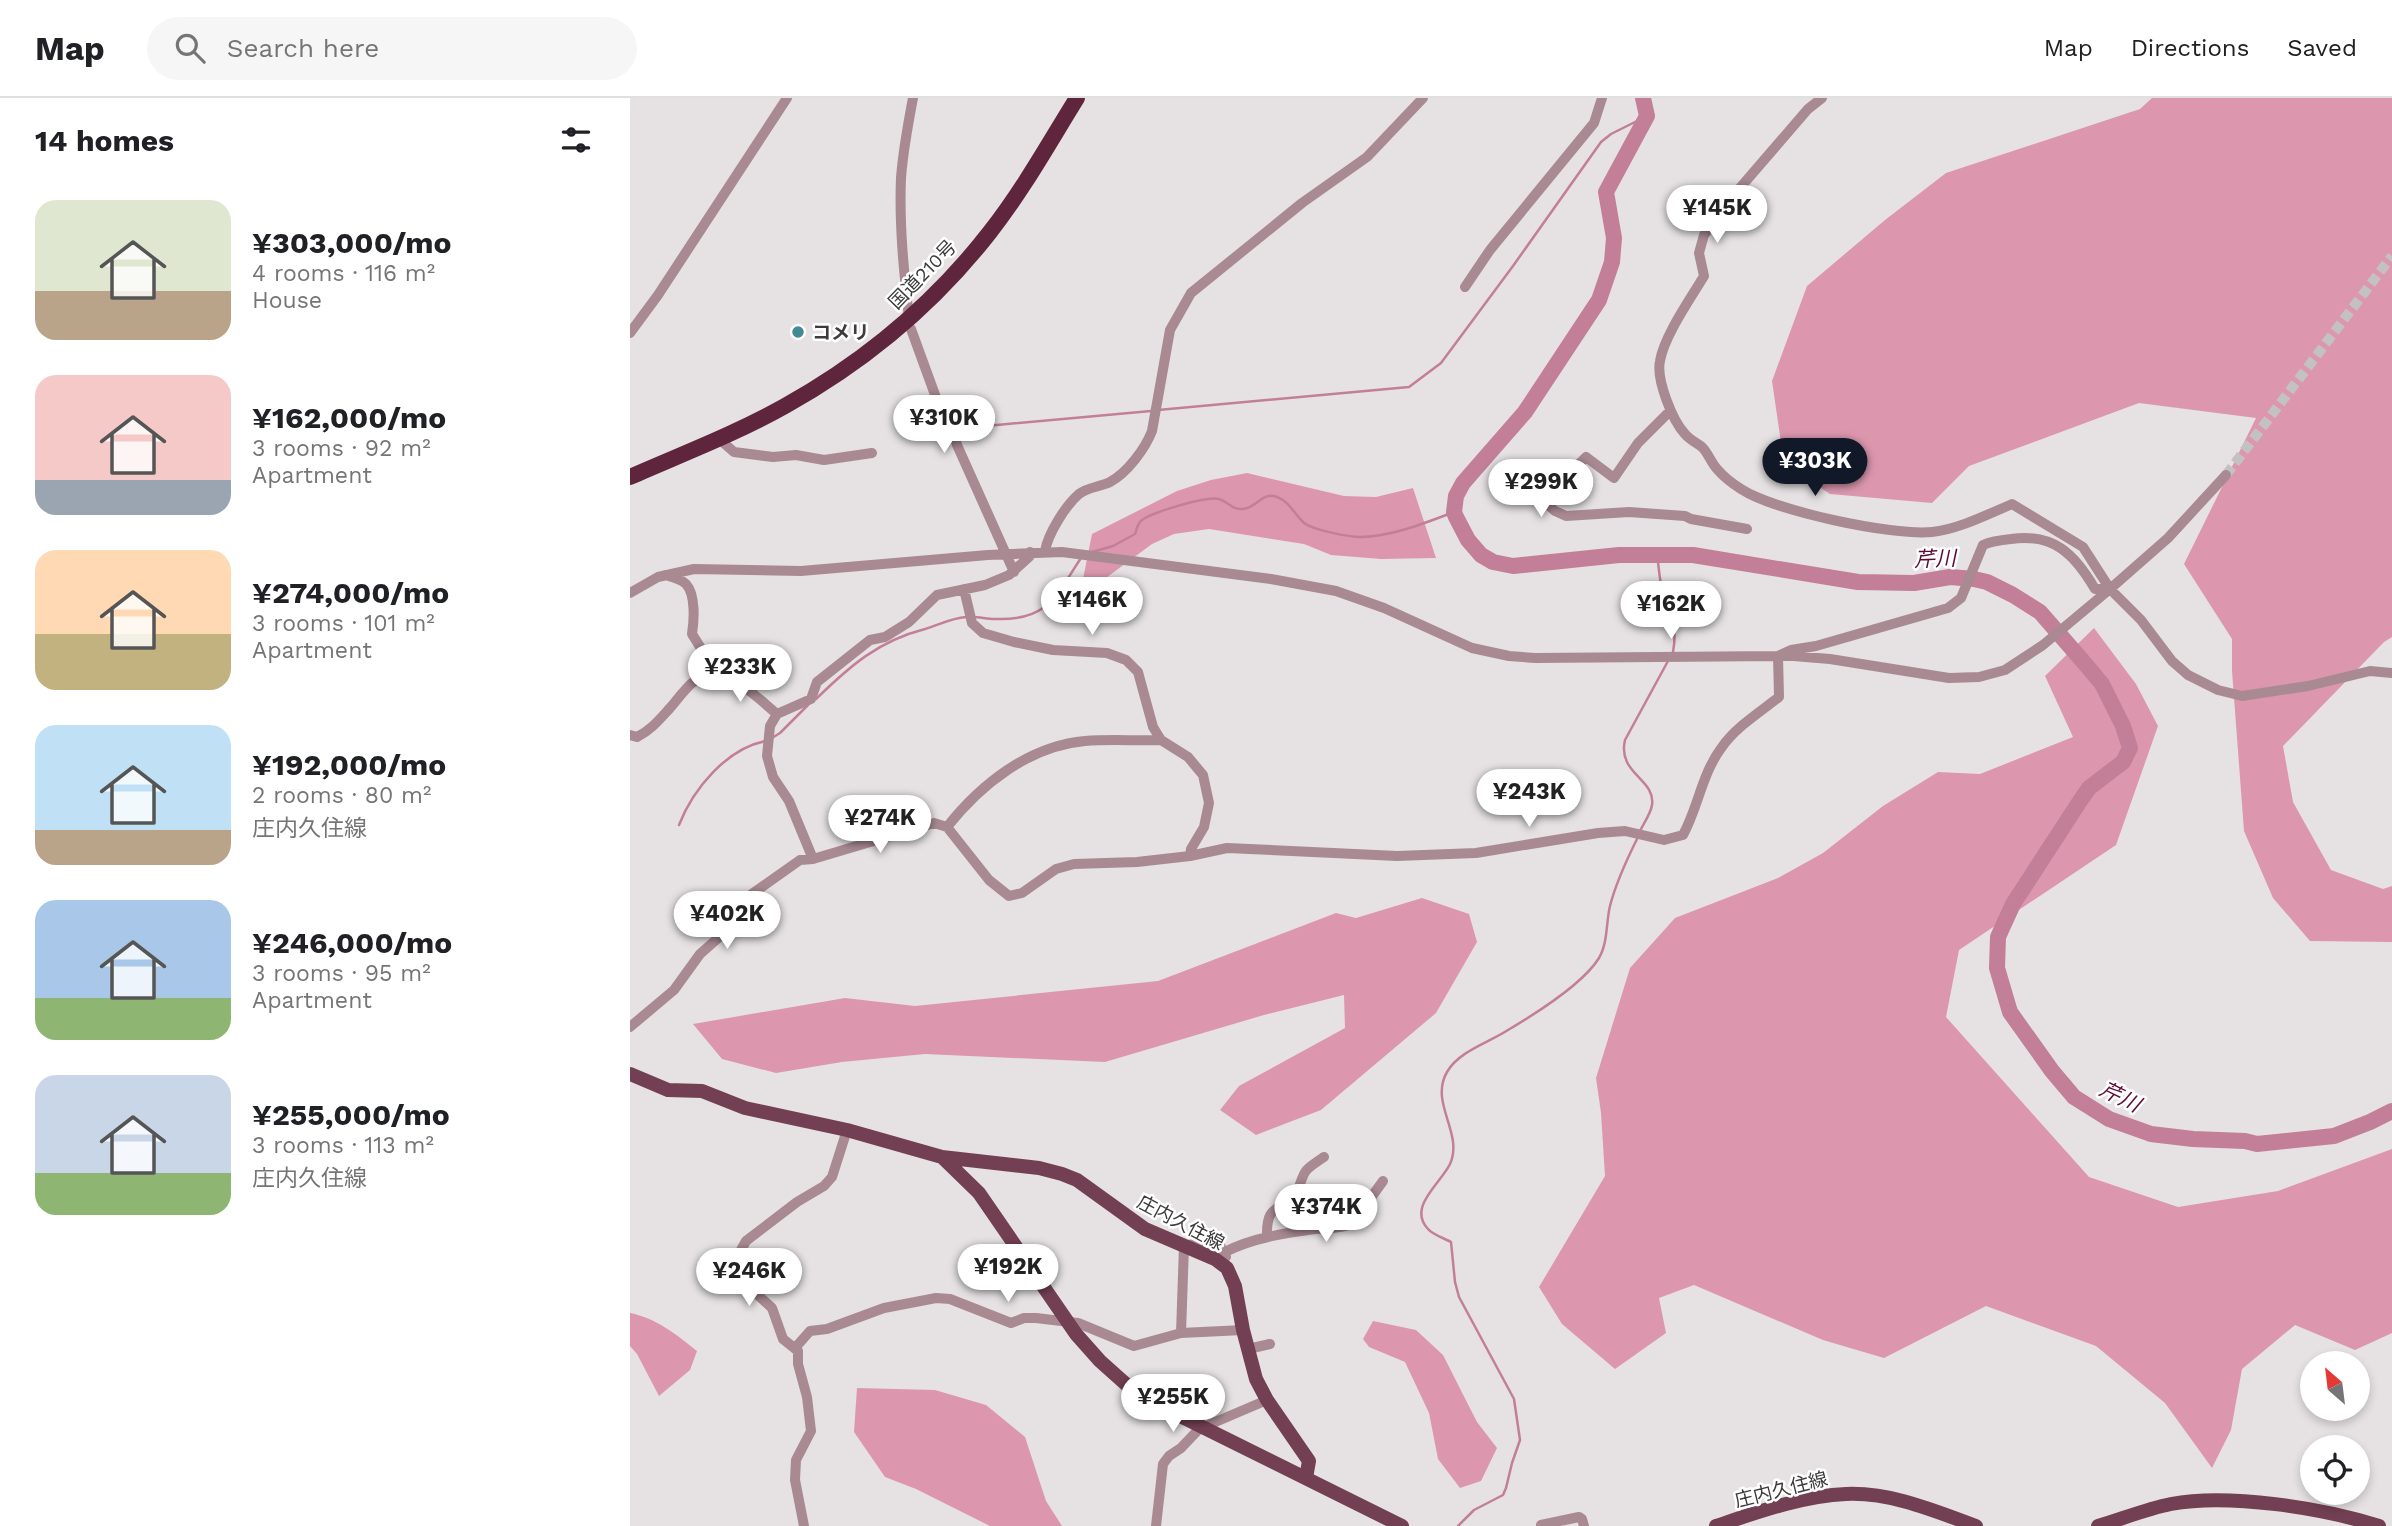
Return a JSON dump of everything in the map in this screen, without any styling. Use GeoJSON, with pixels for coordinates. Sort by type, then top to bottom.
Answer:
{"type":"FeatureCollection","features":[{"type":"Feature","properties":{"kind":"highway","name":"国道210号"},"geometry":{"type":"LineString","coordinates":[[630,477],[718,438],[808,393],[850,366],[907,321],[947,282],[991,231],[1077,98]]}},
{"type":"Feature","properties":{"kind":"main road","name":"庄内久住線"},"geometry":{"type":"LineString","coordinates":[[630,1074],[668,1090],[702,1091],[745,1108],[847,1130],[942,1157],[1039,1168],[1062,1174],[1077,1180],[1145,1229],[1215,1259],[1227,1268],[1235,1286],[1256,1379],[1267,1400],[1309,1461],[1306,1478]]}},
{"type":"Feature","properties":{"kind":"main road","name":"庄内久住線"},"geometry":{"type":"LineString","coordinates":[[942,1157],[979,1192],[1067,1322],[1100,1361],[1128,1386],[1160,1406],[1402,1526]]}},
{"type":"Feature","properties":{"kind":"main road","name":"庄内久住線"},"geometry":{"type":"LineString","coordinates":[[1716,1526],[1769,1509],[1847,1494],[1879,1496],[1910,1503],[1976,1526]]}},
{"type":"Feature","properties":{"kind":"main road"},"geometry":{"type":"LineString","coordinates":[[2098,1526],[2151,1508],[2214,1500],[2279,1506],[2379,1526]]}},
{"type":"Feature","properties":{"kind":"street"},"geometry":{"type":"LineString","coordinates":[[630,333],[658,295],[787,98]]}},
{"type":"Feature","properties":{"kind":"street"},"geometry":{"type":"LineString","coordinates":[[913,98],[901,192],[907,321],[938,403],[952,415],[954,439],[1014,572]]}},
{"type":"Feature","properties":{"kind":"street"},"geometry":{"type":"LineString","coordinates":[[1051,552],[1049,538],[1058,521],[1079,494],[1118,477],[1147,443],[1152,431],[1170,330],[1191,293],[1302,202],[1367,158],[1423,98]]}},
{"type":"Feature","properties":{"kind":"street"},"geometry":{"type":"LineString","coordinates":[[1465,287],[1490,250],[1594,124],[1602,98]]}},
{"type":"Feature","properties":{"kind":"street"},"geometry":{"type":"LineString","coordinates":[[1822,98],[1792,127],[1704,235],[1699,253],[1704,276],[1668,340],[1659,362],[1670,411],[1685,435],[1703,448],[1717,469],[1740,489],[1757,498],[1840,522],[1931,532],[1979,519],[2011,504],[2083,547],[2105,593]]}},
{"type":"Feature","properties":{"kind":"street"},"geometry":{"type":"LineString","coordinates":[[1670,411],[1638,443],[1614,478],[1586,457],[1548,495],[1548,505],[1566,516],[1629,512],[1685,516],[1747,529]]}},
{"type":"Feature","properties":{"kind":"street"},"geometry":{"type":"LineString","coordinates":[[718,438],[734,452],[750,455],[811,456],[824,460],[872,453]]}},
{"type":"Feature","properties":{"kind":"street"},"geometry":{"type":"LineString","coordinates":[[630,593],[644,583],[665,575],[694,569],[808,571],[1051,552],[1150,562],[1336,591],[1384,608],[1448,638],[1486,652],[1519,657],[1778,656],[1830,659],[1949,678],[1971,678],[1988,675],[2016,664],[2043,645],[2168,538],[2226,475]]}},
{"type":"Feature","properties":{"kind":"street"},"geometry":{"type":"LineString","coordinates":[[1778,656],[1791,650],[1816,646],[1948,608],[1961,598],[1983,545],[1991,541],[2026,537],[2047,539],[2058,545],[2084,570],[2095,589],[2105,593],[2141,620],[2172,661],[2188,675],[2218,690],[2242,696],[2308,686],[2370,671],[2392,673]]}},
{"type":"Feature","properties":{"kind":"street"},"geometry":{"type":"LineString","coordinates":[[813,859],[789,801],[773,777],[767,756],[769,726],[777,715],[811,699],[817,682],[847,661],[870,640],[885,637],[908,622],[937,595],[1003,579],[1030,556],[1030,552]]}},
{"type":"Feature","properties":{"kind":"street"},"geometry":{"type":"LineString","coordinates":[[665,575],[683,582],[688,587],[695,620],[692,634],[715,668],[715,674]]}},
{"type":"Feature","properties":{"kind":"street"},"geometry":{"type":"LineString","coordinates":[[964,589],[972,624],[983,633],[1030,646],[1079,653],[1107,653],[1126,660],[1138,672],[1153,727],[1161,740],[1188,757],[1203,775],[1209,803],[1203,827],[1190,856]]}},
{"type":"Feature","properties":{"kind":"street"},"geometry":{"type":"LineString","coordinates":[[630,1027],[674,989],[700,954],[725,932],[732,908],[800,860],[813,859],[934,823],[947,827],[989,880],[1009,896],[1023,893],[1056,869],[1074,864],[1138,862],[1190,856],[1227,848],[1398,856],[1476,853],[1625,831],[1664,840],[1683,835],[1722,746],[1779,697],[1778,656]]}},
{"type":"Feature","properties":{"kind":"street"},"geometry":{"type":"LineString","coordinates":[[630,734],[637,737],[649,731],[689,685],[700,678],[715,674],[733,680],[777,715]]}},
{"type":"Feature","properties":{"kind":"street"},"geometry":{"type":"LineString","coordinates":[[947,827],[968,800],[993,779],[1048,748],[1083,741],[1161,740]]}},
{"type":"Feature","properties":{"kind":"street"},"geometry":{"type":"LineString","coordinates":[[804,1526],[795,1480],[796,1460],[811,1432],[798,1351],[783,1339],[772,1308],[746,1284],[740,1252],[746,1241],[797,1202],[824,1186],[832,1177],[847,1130]]}},
{"type":"Feature","properties":{"kind":"street"},"geometry":{"type":"LineString","coordinates":[[1267,1237],[1266,1221],[1269,1214],[1297,1192],[1305,1170],[1324,1157]]}},
{"type":"Feature","properties":{"kind":"street"},"geometry":{"type":"LineString","coordinates":[[1225,1252],[1239,1244],[1267,1237],[1352,1224],[1383,1181]]}},
{"type":"Feature","properties":{"kind":"street"},"geometry":{"type":"LineString","coordinates":[[1181,1333],[1184,1246],[1211,1241],[1220,1245],[1225,1252],[1227,1268]]}},
{"type":"Feature","properties":{"kind":"street"},"geometry":{"type":"LineString","coordinates":[[795,1348],[810,1331],[827,1329],[884,1308],[936,1298],[950,1299],[1011,1322],[1036,1318],[1091,1327],[1134,1346],[1181,1333],[1243,1330]]}},
{"type":"Feature","properties":{"kind":"street"},"geometry":{"type":"LineString","coordinates":[[1248,1349],[1270,1344]]}},
{"type":"Feature","properties":{"kind":"street"},"geometry":{"type":"LineString","coordinates":[[1156,1526],[1163,1464],[1169,1456],[1202,1427],[1267,1400]]}},
{"type":"Feature","properties":{"kind":"street"},"geometry":{"type":"LineString","coordinates":[[1541,1525],[1579,1517],[1584,1526]]}},
{"type":"Feature","properties":{"kind":"shaded area"},"geometry":{"type":"Polygon","coordinates":[[[2152,98],[2392,98],[2392,637],[2384,642],[2283,746],[2293,802],[2331,870],[2383,889],[2392,886],[2392,942],[2310,941],[2273,898],[2244,831],[2232,639],[2184,564],[2256,418],[2139,403],[1969,466],[1932,503],[1830,494],[1784,463],[1772,381],[1807,286],[1946,173],[2140,109],[2152,98]]]}},
{"type":"Feature","properties":{"kind":"shaded area"},"geometry":{"type":"Polygon","coordinates":[[[1247,473],[1344,496],[1376,497],[1413,488],[1436,558],[1381,559],[1331,555],[1304,544],[1209,529],[1174,534],[1152,544],[1061,611],[1082,584],[1092,534],[1177,491],[1211,480],[1247,473]]]}},
{"type":"Feature","properties":{"kind":"shaded area"},"geometry":{"type":"Polygon","coordinates":[[[2094,628],[2136,684],[2158,726],[2116,845],[1959,950],[1946,1017],[2089,1177],[2178,1207],[2278,1191],[2392,1149],[2392,1333],[2355,1350],[2295,1325],[2242,1369],[2231,1430],[2212,1468],[2165,1403],[2096,1346],[1986,1306],[1884,1358],[1823,1340],[1694,1285],[1659,1298],[1666,1333],[1615,1369],[1562,1324],[1539,1287],[1605,1176],[1596,1078],[1630,968],[1675,918],[1778,878],[1823,853],[1883,806],[1938,772],[1980,774],[2073,737],[2045,676],[2094,628]]]}},
{"type":"Feature","properties":{"kind":"shaded area"},"geometry":{"type":"Polygon","coordinates":[[[1422,898],[1469,914],[1477,942],[1436,1013],[1321,1110],[1256,1135],[1220,1110],[1239,1086],[1345,1028],[1344,995],[1264,1015],[1105,1062],[925,1054],[842,1062],[776,1073],[722,1059],[693,1024],[845,998],[915,1006],[1158,981],[1336,913],[1356,918],[1422,898]]]}},
{"type":"Feature","properties":{"kind":"shaded area"},"geometry":{"type":"Polygon","coordinates":[[[630,1313],[657,1323],[697,1351],[690,1370],[659,1396],[630,1346],[630,1313]]]}},
{"type":"Feature","properties":{"kind":"shaded area"},"geometry":{"type":"Polygon","coordinates":[[[1373,1321],[1416,1330],[1443,1355],[1477,1422],[1497,1448],[1481,1481],[1460,1488],[1438,1459],[1429,1413],[1405,1362],[1369,1347],[1363,1339],[1373,1321]]]}},
{"type":"Feature","properties":{"kind":"shaded area"},"geometry":{"type":"Polygon","coordinates":[[[857,1388],[935,1390],[986,1405],[1025,1437],[1046,1501],[1062,1526],[990,1526],[916,1489],[885,1477],[854,1432],[857,1388]]]}},
{"type":"Feature","properties":{"kind":"waterway","name":"芹川"},"geometry":{"type":"LineString","coordinates":[[1643,98],[1647,116],[1606,192],[1614,238],[1612,262],[1599,300],[1525,412],[1463,483],[1456,496],[1454,512],[1468,540],[1481,555],[1493,562],[1513,566],[1619,555],[1693,555],[1858,582],[1914,583],[1950,577],[1974,579],[1987,582],[2013,595],[2040,612],[2102,684],[2123,726],[2130,748],[2123,762],[2089,788],[2013,904],[1998,937],[1997,968],[2010,1012],[2052,1071],[2074,1097],[2109,1119],[2151,1134],[2193,1139],[2257,1144],[2334,1136],[2392,1111]]}},
{"type":"Feature","properties":{"kind":"waterway"},"geometry":{"type":"LineString","coordinates":[[1158,410],[1409,387],[1441,363],[1601,142],[1647,116]]}},
{"type":"Feature","properties":{"kind":"waterway"},"geometry":{"type":"LineString","coordinates":[[956,424],[986,426],[1151,411]]}},
{"type":"Feature","properties":{"kind":"waterway"},"geometry":{"type":"LineString","coordinates":[[903,427],[949,424]]}},
{"type":"Feature","properties":{"kind":"waterway"},"geometry":{"type":"LineString","coordinates":[[1092,552],[1113,546],[1135,534],[1142,520],[1157,513],[1212,499],[1219,499],[1243,509],[1268,496],[1277,497],[1309,526],[1331,533],[1361,537],[1397,532],[1454,512]]}},
{"type":"Feature","properties":{"kind":"waterway"},"geometry":{"type":"LineString","coordinates":[[1657,555],[1661,584],[1674,626],[1673,652]]}},
{"type":"Feature","properties":{"kind":"waterway"},"geometry":{"type":"LineString","coordinates":[[973,617],[1013,619],[1039,611],[1056,595],[1081,558]]}},
{"type":"Feature","properties":{"kind":"waterway"},"geometry":{"type":"LineString","coordinates":[[816,699],[866,656],[893,640],[966,617]]}},
{"type":"Feature","properties":{"kind":"waterway"},"geometry":{"type":"LineString","coordinates":[[1640,831],[1649,815],[1652,796],[1626,761],[1625,740],[1668,661]]}},
{"type":"Feature","properties":{"kind":"waterway"},"geometry":{"type":"LineString","coordinates":[[772,738],[808,705]]}},
{"type":"Feature","properties":{"kind":"waterway"},"geometry":{"type":"LineString","coordinates":[[679,825],[693,798],[713,772],[738,752],[766,741]]}},
{"type":"Feature","properties":{"kind":"waterway"},"geometry":{"type":"LineString","coordinates":[[1458,1526],[1474,1510],[1503,1495],[1520,1440],[1514,1399],[1459,1297],[1451,1242],[1430,1231],[1421,1212],[1428,1195],[1450,1164],[1453,1152],[1442,1095],[1443,1084],[1447,1072],[1459,1058],[1544,1007],[1592,968],[1602,952],[1612,897],[1638,837]]}},
{"type":"Feature","properties":{"kind":"tunnel"},"geometry":{"type":"LineString","coordinates":[[2226,475],[2392,256]]}},
{"type":"Feature","properties":{"kind":"place","name":"コメリ"},"geometry":{"type":"Point","coordinates":[798,332]}}]}
